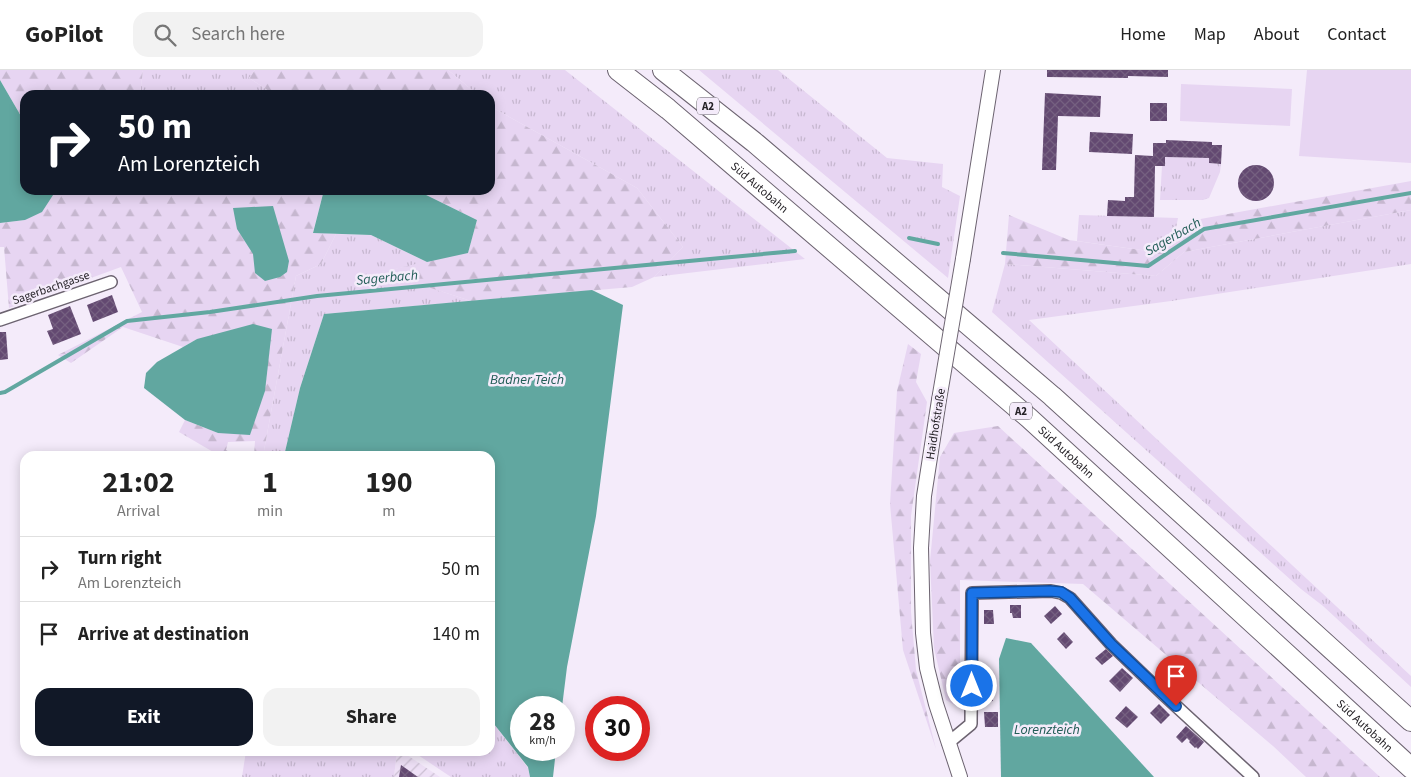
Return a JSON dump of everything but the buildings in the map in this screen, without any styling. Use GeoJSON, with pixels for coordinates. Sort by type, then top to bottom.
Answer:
{"type":"FeatureCollection","features":[{"type":"Feature","properties":{"kind":"highway","name":"Süd Autobahn"},"geometry":{"type":"LineString","coordinates":[[618,70],[668,109],[1029,418],[1411,768]]}},
{"type":"Feature","properties":{"kind":"highway","name":"A2"},"geometry":{"type":"LineString","coordinates":[[663,70],[754,142],[1052,396],[1411,720]]}},
{"type":"Feature","properties":{"kind":"street","name":"Haidhofstraße"},"geometry":{"type":"LineString","coordinates":[[960,777],[936,704],[927,668],[923,633],[921,548],[924,496],[993,70]]}},
{"type":"Feature","properties":{"kind":"street","name":"Sagerbachgasse"},"geometry":{"type":"LineString","coordinates":[[0,320],[111,282]]}},
{"type":"Feature","properties":{"kind":"street"},"geometry":{"type":"LineString","coordinates":[[948,743],[972,724],[972,593],[1061,592],[1070,598],[1111,644],[1253,777]]}},
{"type":"Feature","properties":{"kind":"shaded area"},"geometry":{"type":"Polygon","coordinates":[[[396,756],[408,756],[440,777],[394,777],[396,756]]]}},
{"type":"Feature","properties":{"kind":"green space"},"geometry":{"type":"Polygon","coordinates":[[[0,70],[143,70],[141,90],[20,90],[20,114],[0,80],[0,70]]]}},
{"type":"Feature","properties":{"kind":"green space"},"geometry":{"type":"Polygon","coordinates":[[[143,70],[255,70],[249,78],[267,90],[141,90],[143,70]]]}},
{"type":"Feature","properties":{"kind":"green space"},"geometry":{"type":"Polygon","coordinates":[[[255,70],[448,70],[472,90],[267,90],[249,78],[255,70]]]}},
{"type":"Feature","properties":{"kind":"green space"},"geometry":{"type":"Polygon","coordinates":[[[448,70],[565,70],[805,259],[654,277],[683,247],[637,188],[495,109],[495,90],[472,90],[448,70]]]}},
{"type":"Feature","properties":{"kind":"green space"},"geometry":{"type":"Polygon","coordinates":[[[699,70],[778,70],[887,158],[943,164],[942,187],[960,196],[948,278],[699,70]]]}},
{"type":"Feature","properties":{"kind":"green space"},"geometry":{"type":"Polygon","coordinates":[[[1307,70],[1411,70],[1411,163],[1299,156],[1307,70]]]}},
{"type":"Feature","properties":{"kind":"green space"},"geometry":{"type":"Polygon","coordinates":[[[1181,84],[1292,89],[1290,126],[1180,121],[1181,84]]]}},
{"type":"Feature","properties":{"kind":"green space"},"geometry":{"type":"Polygon","coordinates":[[[495,109],[637,188],[683,247],[654,277],[632,287],[471,301],[381,272],[468,252],[477,220],[426,195],[495,195],[495,109]]]}},
{"type":"Feature","properties":{"kind":"green space"},"geometry":{"type":"Polygon","coordinates":[[[1165,157],[1209,158],[1209,163],[1221,164],[1220,172],[1209,198],[1203,200],[1160,200],[1162,166],[1165,166],[1165,157]]]}},
{"type":"Feature","properties":{"kind":"green space"},"geometry":{"type":"Polygon","coordinates":[[[1411,181],[1411,210],[1184,252],[1156,276],[1005,264],[1009,215],[1069,240],[1148,251],[1195,220],[1411,181]]]}},
{"type":"Feature","properties":{"kind":"green space"},"geometry":{"type":"Polygon","coordinates":[[[52,195],[323,195],[313,232],[336,234],[321,264],[296,276],[264,451],[254,451],[255,441],[228,442],[226,450],[228,451],[211,451],[179,432],[185,420],[218,433],[197,339],[183,347],[123,327],[71,363],[58,355],[142,312],[121,267],[9,308],[4,247],[0,247],[0,223],[25,220],[52,195]]]}},
{"type":"Feature","properties":{"kind":"green space"},"geometry":{"type":"Polygon","coordinates":[[[1411,210],[1411,264],[1171,301],[1029,320],[1411,676],[1411,687],[1323,606],[1301,589],[992,312],[1005,264],[1156,276],[1184,252],[1411,210]]]}},
{"type":"Feature","properties":{"kind":"green space"},"geometry":{"type":"Polygon","coordinates":[[[1079,215],[1178,218],[1175,233],[1148,251],[1077,241],[1079,215]]]}},
{"type":"Feature","properties":{"kind":"green space"},"geometry":{"type":"Polygon","coordinates":[[[336,234],[371,235],[427,262],[382,272],[471,301],[324,314],[300,388],[285,451],[264,451],[296,276],[321,264],[336,234]]]}},
{"type":"Feature","properties":{"kind":"green space"},"geometry":{"type":"Polygon","coordinates":[[[908,344],[921,354],[916,382],[927,402],[911,516],[911,612],[916,670],[936,749],[903,650],[890,504],[897,391],[908,344]]]}},
{"type":"Feature","properties":{"kind":"green space"},"geometry":{"type":"Polygon","coordinates":[[[998,426],[1380,777],[1306,777],[1273,746],[1083,584],[960,580],[960,708],[946,700],[934,648],[930,561],[940,457],[954,433],[998,426]]]}},
{"type":"Feature","properties":{"kind":"green space"},"geometry":{"type":"Polygon","coordinates":[[[495,725],[510,745],[510,761],[523,761],[528,768],[530,777],[451,777],[420,756],[495,756],[495,725]]]}},
{"type":"Feature","properties":{"kind":"green space"},"geometry":{"type":"Polygon","coordinates":[[[245,756],[396,756],[394,777],[242,777],[245,756]]]}},
{"type":"Feature","properties":{"kind":"water"},"geometry":{"type":"Polygon","coordinates":[[[0,80],[20,114],[20,195],[53,195],[42,212],[25,220],[0,223],[0,80]]]}},
{"type":"Feature","properties":{"kind":"water"},"geometry":{"type":"Polygon","coordinates":[[[323,195],[426,195],[477,220],[468,253],[427,262],[371,235],[313,233],[323,195]]]}},
{"type":"Feature","properties":{"kind":"water"},"geometry":{"type":"Polygon","coordinates":[[[273,206],[289,261],[287,272],[280,277],[265,281],[255,273],[253,254],[237,229],[233,208],[273,206]]]}},
{"type":"Feature","properties":{"kind":"water","name":"Badner Teich"},"geometry":{"type":"Polygon","coordinates":[[[592,290],[623,305],[596,516],[567,667],[563,696],[510,696],[510,744],[495,725],[495,451],[285,451],[300,388],[324,314],[592,290]]]}},
{"type":"Feature","properties":{"kind":"water"},"geometry":{"type":"Polygon","coordinates":[[[253,324],[272,329],[265,391],[250,435],[218,433],[185,420],[144,388],[146,373],[157,362],[197,339],[253,324]]]}},
{"type":"Feature","properties":{"kind":"water","name":"Lorenzteich"},"geometry":{"type":"Polygon","coordinates":[[[1006,638],[1031,643],[1154,777],[1001,777],[999,659],[1006,638]]]}},
{"type":"Feature","properties":{"kind":"water","name":"Badner Teich"},"geometry":{"type":"Polygon","coordinates":[[[523,761],[555,761],[553,777],[530,777],[528,767],[523,761]]]}},
{"type":"Feature","properties":{"kind":"waterway","name":"Sagerbach"},"geometry":{"type":"LineString","coordinates":[[1003,253],[1148,266],[1204,229],[1411,193]]}},
{"type":"Feature","properties":{"kind":"waterway","name":"Sagerbach"},"geometry":{"type":"LineString","coordinates":[[909,238],[938,244]]}},
{"type":"Feature","properties":{"kind":"waterway","name":"Sagerbach"},"geometry":{"type":"LineString","coordinates":[[0,393],[5,392],[127,321],[210,312],[317,296],[795,251]]}},
{"type":"Feature","properties":{"kind":"route"},"geometry":{"type":"LineString","coordinates":[[972,686],[972,593],[1061,592],[1070,598],[1111,644],[1176,706]]}}]}
